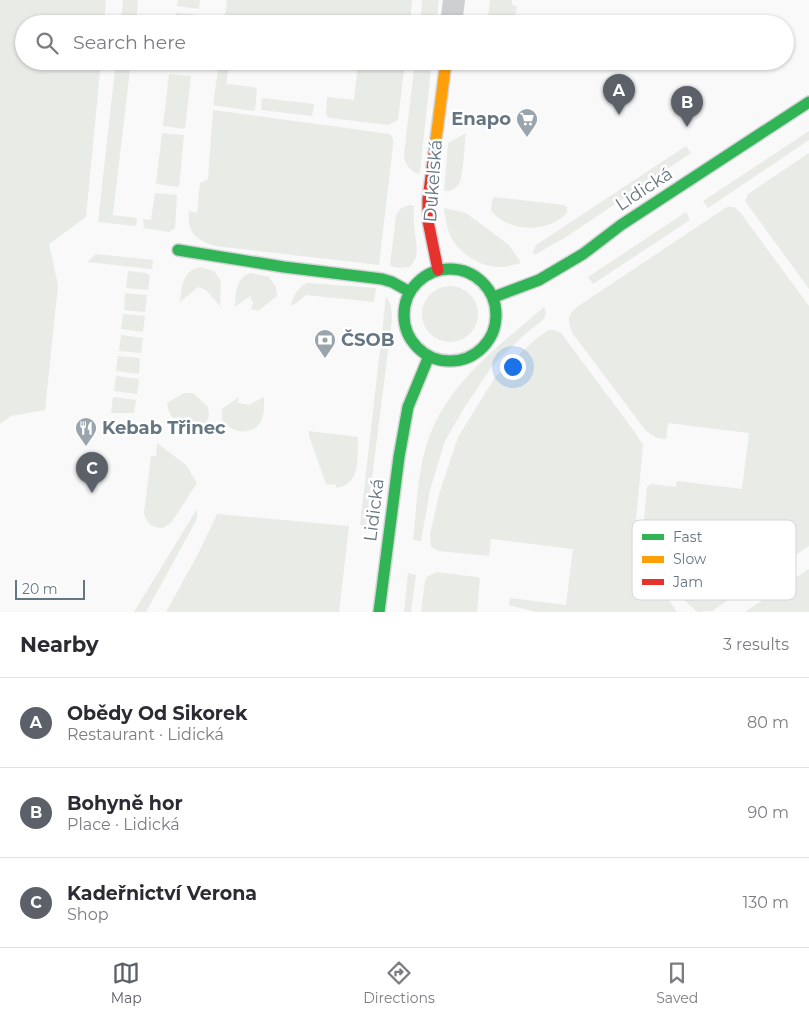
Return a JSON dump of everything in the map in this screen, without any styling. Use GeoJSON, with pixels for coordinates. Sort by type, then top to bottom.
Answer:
{"type":"FeatureCollection","features":[{"type":"Feature","properties":{"kind":"street"},"geometry":{"type":"LineString","coordinates":[[452,15],[454,0]]}},
{"type":"Feature","properties":{"kind":"street","name":"Dukelská"},"geometry":{"type":"LineString","coordinates":[[438,270],[428,221],[428,199],[445,70]]}},
{"type":"Feature","properties":{"kind":"street","name":"Lidická"},"geometry":{"type":"LineString","coordinates":[[494,297],[539,280],[583,254],[621,225],[809,102]]}},
{"type":"Feature","properties":{"kind":"street"},"geometry":{"type":"LineString","coordinates":[[178,250],[382,279],[410,292]]}},
{"type":"Feature","properties":{"kind":"street"},"geometry":{"type":"LineString","coordinates":[[452,268],[471,274],[487,286],[494,297],[497,313],[495,329],[487,344],[476,354],[460,361],[444,361],[429,356],[417,347],[408,335],[404,321],[404,306],[410,292],[417,282],[438,270],[452,268]]}},
{"type":"Feature","properties":{"kind":"street","name":"Lidická"},"geometry":{"type":"LineString","coordinates":[[379,612],[399,457],[408,407],[429,356]]}},
{"type":"Feature","properties":{"kind":"shaded area"},"geometry":{"type":"Polygon","coordinates":[[[0,0],[106,0],[105,15],[15,15],[15,70],[100,70],[86,217],[49,244],[58,285],[45,410],[11,416],[0,424],[0,0]]]}},
{"type":"Feature","properties":{"kind":"shaded area"},"geometry":{"type":"Polygon","coordinates":[[[123,0],[138,0],[137,15],[122,15],[123,0]]]}},
{"type":"Feature","properties":{"kind":"shaded area"},"geometry":{"type":"Polygon","coordinates":[[[178,0],[200,0],[199,9],[177,6],[178,0]]]}},
{"type":"Feature","properties":{"kind":"shaded area"},"geometry":{"type":"Polygon","coordinates":[[[227,0],[412,0],[411,15],[225,15],[227,0]]]}},
{"type":"Feature","properties":{"kind":"shaded area"},"geometry":{"type":"Polygon","coordinates":[[[422,0],[439,0],[437,15],[421,15],[422,0]]]}},
{"type":"Feature","properties":{"kind":"shaded area"},"geometry":{"type":"Polygon","coordinates":[[[490,0],[512,0],[512,5],[517,6],[516,15],[488,15],[490,0]]]}},
{"type":"Feature","properties":{"kind":"shaded area"},"geometry":{"type":"Polygon","coordinates":[[[176,13],[198,15],[176,15],[176,13]]]}},
{"type":"Feature","properties":{"kind":"shaded area"},"geometry":{"type":"Polygon","coordinates":[[[115,70],[130,70],[113,214],[111,215],[137,218],[136,226],[98,222],[115,70]]]}},
{"type":"Feature","properties":{"kind":"shaded area"},"geometry":{"type":"Polygon","coordinates":[[[218,70],[228,70],[226,86],[228,84],[257,88],[255,110],[253,111],[213,105],[218,70]]]}},
{"type":"Feature","properties":{"kind":"shaded area"},"geometry":{"type":"Polygon","coordinates":[[[357,70],[404,70],[398,120],[388,125],[330,118],[326,115],[327,97],[354,101],[357,70]]]}},
{"type":"Feature","properties":{"kind":"shaded area"},"geometry":{"type":"Polygon","coordinates":[[[414,70],[431,70],[420,171],[418,174],[408,166],[404,154],[414,70]]]}},
{"type":"Feature","properties":{"kind":"shaded area"},"geometry":{"type":"Polygon","coordinates":[[[169,74],[191,76],[185,129],[163,126],[169,74]]]}},
{"type":"Feature","properties":{"kind":"shaded area"},"geometry":{"type":"Polygon","coordinates":[[[262,98],[314,104],[312,116],[261,110],[262,98]]]}},
{"type":"Feature","properties":{"kind":"shaded area"},"geometry":{"type":"Polygon","coordinates":[[[213,110],[390,134],[393,139],[393,146],[379,265],[215,246],[198,238],[191,230],[189,211],[197,213],[200,183],[208,179],[213,110]]]}},
{"type":"Feature","properties":{"kind":"shaded area"},"geometry":{"type":"Polygon","coordinates":[[[809,131],[809,140],[708,208],[703,201],[809,131]]]}},
{"type":"Feature","properties":{"kind":"shaded area"},"geometry":{"type":"Polygon","coordinates":[[[162,133],[184,135],[179,187],[156,184],[162,133]]]}},
{"type":"Feature","properties":{"kind":"shaded area"},"geometry":{"type":"Polygon","coordinates":[[[466,133],[460,181],[454,189],[444,191],[448,143],[466,133]]]}},
{"type":"Feature","properties":{"kind":"shaded area"},"geometry":{"type":"Polygon","coordinates":[[[686,146],[691,153],[566,237],[534,255],[533,252],[536,245],[686,146]]]}},
{"type":"Feature","properties":{"kind":"shaded area"},"geometry":{"type":"Polygon","coordinates":[[[809,153],[809,289],[745,201],[748,194],[809,153]]]}},
{"type":"Feature","properties":{"kind":"shaded area"},"geometry":{"type":"Polygon","coordinates":[[[155,193],[177,195],[175,228],[169,232],[144,228],[143,219],[153,220],[151,219],[155,193]]]}},
{"type":"Feature","properties":{"kind":"shaded area"},"geometry":{"type":"Polygon","coordinates":[[[494,197],[563,205],[567,207],[567,213],[559,220],[539,227],[517,226],[498,218],[491,210],[494,197]]]}},
{"type":"Feature","properties":{"kind":"shaded area"},"geometry":{"type":"Polygon","coordinates":[[[409,205],[414,206],[417,253],[409,267],[399,268],[390,266],[396,216],[400,209],[409,205]]]}},
{"type":"Feature","properties":{"kind":"shaded area"},"geometry":{"type":"Polygon","coordinates":[[[727,207],[734,207],[740,212],[809,306],[809,546],[796,555],[796,520],[644,520],[647,487],[651,484],[676,487],[677,481],[742,489],[749,433],[668,423],[666,439],[657,438],[646,431],[573,334],[569,320],[571,313],[577,307],[727,207]]]}},
{"type":"Feature","properties":{"kind":"shaded area"},"geometry":{"type":"Polygon","coordinates":[[[444,208],[466,213],[509,245],[521,263],[494,267],[480,263],[467,255],[456,245],[450,235],[446,224],[444,208]]]}},
{"type":"Feature","properties":{"kind":"shaded area"},"geometry":{"type":"Polygon","coordinates":[[[686,212],[690,220],[593,284],[588,277],[686,212]]]}},
{"type":"Feature","properties":{"kind":"shaded area"},"geometry":{"type":"Polygon","coordinates":[[[96,254],[153,260],[152,269],[87,262],[96,254]]]}},
{"type":"Feature","properties":{"kind":"shaded area"},"geometry":{"type":"Polygon","coordinates":[[[199,267],[214,271],[221,281],[220,306],[206,290],[198,287],[180,302],[182,285],[186,276],[199,267]]]}},
{"type":"Feature","properties":{"kind":"shaded area"},"geometry":{"type":"Polygon","coordinates":[[[128,271],[146,273],[150,276],[148,290],[126,288],[128,271]]]}},
{"type":"Feature","properties":{"kind":"shaded area"},"geometry":{"type":"Polygon","coordinates":[[[250,273],[269,277],[276,287],[277,296],[258,311],[251,309],[253,303],[250,296],[235,307],[239,283],[241,279],[250,273]]]}},
{"type":"Feature","properties":{"kind":"shaded area"},"geometry":{"type":"Polygon","coordinates":[[[307,283],[376,288],[374,302],[306,295],[292,306],[295,294],[307,283]]]}},
{"type":"Feature","properties":{"kind":"shaded area"},"geometry":{"type":"Polygon","coordinates":[[[450,286],[461,288],[470,294],[476,303],[478,314],[476,325],[470,334],[461,340],[450,342],[439,340],[430,334],[424,325],[422,314],[424,303],[430,294],[439,288],[450,286]]]}},
{"type":"Feature","properties":{"kind":"shaded area"},"geometry":{"type":"Polygon","coordinates":[[[125,293],[147,295],[145,312],[124,310],[125,293]]]}},
{"type":"Feature","properties":{"kind":"shaded area"},"geometry":{"type":"Polygon","coordinates":[[[386,297],[391,305],[392,319],[366,526],[360,525],[386,297]]]}},
{"type":"Feature","properties":{"kind":"shaded area"},"geometry":{"type":"Polygon","coordinates":[[[544,307],[546,313],[544,319],[525,334],[493,365],[464,408],[445,441],[430,490],[421,541],[413,540],[424,453],[437,420],[461,383],[476,367],[544,307]]]}},
{"type":"Feature","properties":{"kind":"shaded area"},"geometry":{"type":"Polygon","coordinates":[[[123,314],[145,316],[143,332],[121,329],[123,314]]]}},
{"type":"Feature","properties":{"kind":"shaded area"},"geometry":{"type":"Polygon","coordinates":[[[549,330],[561,333],[643,445],[636,520],[632,520],[632,600],[669,600],[677,612],[536,612],[509,605],[510,598],[566,605],[573,549],[491,539],[489,556],[439,551],[431,547],[430,535],[439,494],[458,437],[495,377],[538,337],[549,330]]]}},
{"type":"Feature","properties":{"kind":"shaded area"},"geometry":{"type":"Polygon","coordinates":[[[121,335],[143,338],[141,353],[119,351],[121,335]]]}},
{"type":"Feature","properties":{"kind":"shaded area"},"geometry":{"type":"Polygon","coordinates":[[[118,356],[140,358],[139,374],[116,371],[118,356]]]}},
{"type":"Feature","properties":{"kind":"shaded area"},"geometry":{"type":"Polygon","coordinates":[[[116,376],[139,379],[137,394],[114,391],[116,376]]]}},
{"type":"Feature","properties":{"kind":"shaded area"},"geometry":{"type":"Polygon","coordinates":[[[184,393],[193,393],[208,407],[209,415],[205,427],[184,424],[174,419],[171,415],[167,403],[184,393]]]}},
{"type":"Feature","properties":{"kind":"shaded area"},"geometry":{"type":"Polygon","coordinates":[[[113,397],[136,400],[134,413],[111,413],[113,397]]]}},
{"type":"Feature","properties":{"kind":"shaded area"},"geometry":{"type":"Polygon","coordinates":[[[239,397],[238,403],[249,405],[264,397],[261,421],[257,426],[248,431],[231,428],[222,420],[222,409],[239,397]]]}},
{"type":"Feature","properties":{"kind":"shaded area"},"geometry":{"type":"Polygon","coordinates":[[[309,431],[358,437],[356,468],[350,481],[336,488],[336,485],[326,484],[309,436],[309,431]]]}},
{"type":"Feature","properties":{"kind":"shaded area"},"geometry":{"type":"Polygon","coordinates":[[[157,443],[186,465],[197,483],[171,523],[163,528],[150,524],[146,520],[144,513],[151,456],[156,456],[157,443]]]}},
{"type":"Feature","properties":{"kind":"shaded area"},"geometry":{"type":"Polygon","coordinates":[[[197,509],[197,519],[146,612],[134,612],[197,509]]]}},
{"type":"Feature","properties":{"kind":"shaded area"},"geometry":{"type":"Polygon","coordinates":[[[217,514],[349,526],[339,612],[166,612],[198,554],[217,514]]]}},
{"type":"Feature","properties":{"kind":"shaded area"},"geometry":{"type":"Polygon","coordinates":[[[809,569],[809,612],[745,612],[763,600],[796,600],[796,578],[809,569]]]}},
{"type":"Feature","properties":{"kind":"shaded area"},"geometry":{"type":"Polygon","coordinates":[[[436,572],[477,577],[480,579],[478,612],[421,612],[425,581],[427,577],[436,572]]]}},
{"type":"Feature","properties":{"kind":"shaded area"},"geometry":{"type":"Polygon","coordinates":[[[408,573],[416,575],[411,612],[404,612],[408,573]]]}},
{"type":"Feature","properties":{"kind":"shaded area"},"geometry":{"type":"Polygon","coordinates":[[[684,600],[728,600],[712,611],[698,612],[684,600]]]}},
{"type":"Feature","properties":{"kind":"traffic: fast"},"geometry":{"type":"LineString","coordinates":[[494,297],[539,280],[583,254],[621,225],[809,102]]}},
{"type":"Feature","properties":{"kind":"traffic: fast"},"geometry":{"type":"LineString","coordinates":[[178,250],[284,267],[382,279],[410,292]]}},
{"type":"Feature","properties":{"kind":"traffic: fast"},"geometry":{"type":"LineString","coordinates":[[450,269],[468,272],[483,282],[493,297],[496,315],[493,333],[483,348],[468,358],[450,361],[432,358],[417,348],[407,333],[404,315],[407,297],[417,282],[432,272],[450,269]]}},
{"type":"Feature","properties":{"kind":"traffic: fast"},"geometry":{"type":"LineString","coordinates":[[379,612],[399,457],[408,407],[429,356]]}},
{"type":"Feature","properties":{"kind":"traffic: slow"},"geometry":{"type":"LineString","coordinates":[[435,147],[445,70]]}},
{"type":"Feature","properties":{"kind":"traffic: jam"},"geometry":{"type":"LineString","coordinates":[[435,147],[428,199],[428,221],[438,270]]}},
{"type":"Feature","properties":{"kind":"place","name":"Obědy Od Sikorek"},"geometry":{"type":"Point","coordinates":[619,115]}},
{"type":"Feature","properties":{"kind":"place","name":"Bohyně hor"},"geometry":{"type":"Point","coordinates":[687,127]}},
{"type":"Feature","properties":{"kind":"place","name":"Enapo"},"geometry":{"type":"Point","coordinates":[527,138]}},
{"type":"Feature","properties":{"kind":"place","name":"ČSOB"},"geometry":{"type":"Point","coordinates":[325,359]}},
{"type":"Feature","properties":{"kind":"place","name":"Kebab Třinec"},"geometry":{"type":"Point","coordinates":[86,447]}},
{"type":"Feature","properties":{"kind":"place","name":"Kadeřnictví Verona"},"geometry":{"type":"Point","coordinates":[92,493]}}]}
